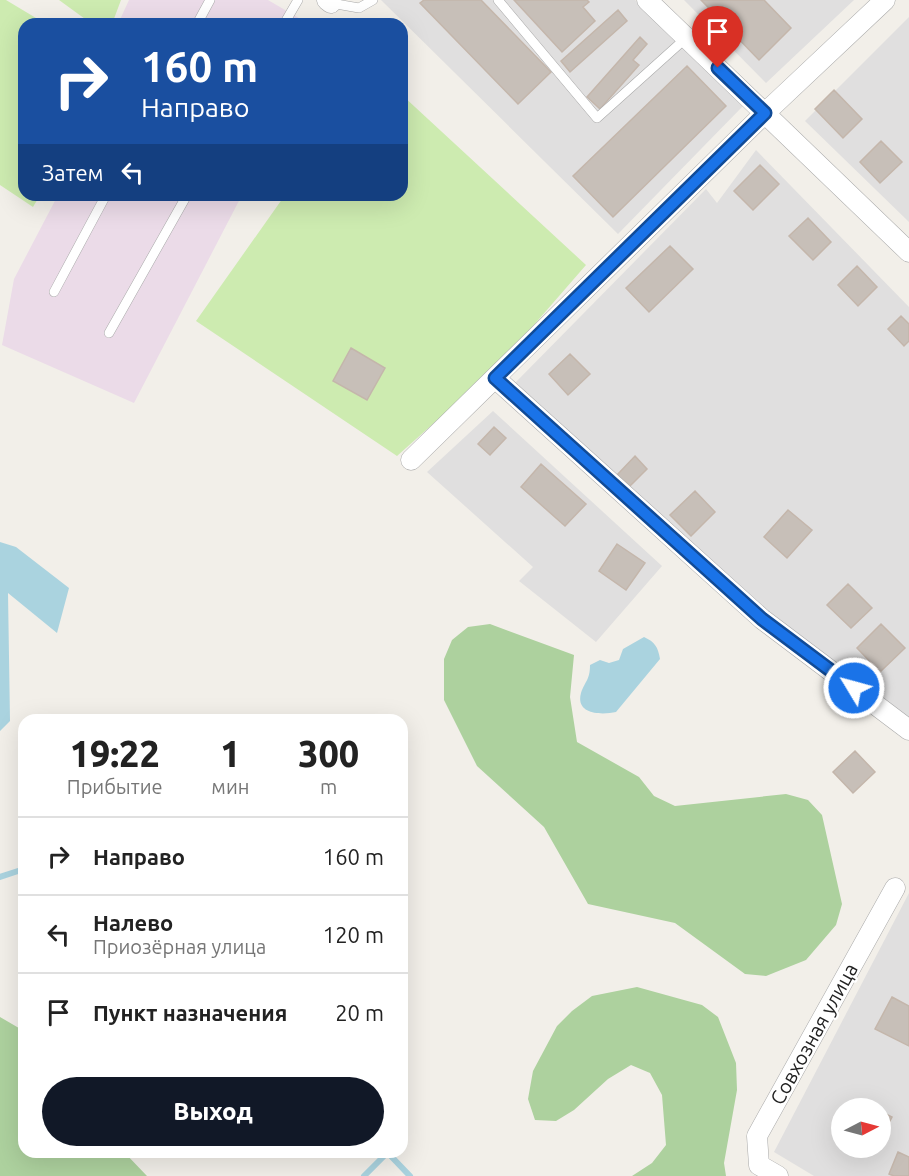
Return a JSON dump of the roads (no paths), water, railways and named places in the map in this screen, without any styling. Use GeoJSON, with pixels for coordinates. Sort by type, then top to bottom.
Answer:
{"type":"FeatureCollection","features":[{"type":"Feature","properties":{"kind":"street"},"geometry":{"type":"LineString","coordinates":[[647,0],[909,252]]}},
{"type":"Feature","properties":{"kind":"street"},"geometry":{"type":"LineString","coordinates":[[411,460],[765,113],[885,0]]}},
{"type":"Feature","properties":{"kind":"street"},"geometry":{"type":"LineString","coordinates":[[495,378],[762,619],[909,730]]}},
{"type":"Feature","properties":{"kind":"street","name":"Совхозная улица"},"geometry":{"type":"LineString","coordinates":[[778,1176],[759,1165],[758,1136],[896,888]]}},
{"type":"Feature","properties":{"kind":"lane"},"geometry":{"type":"LineString","coordinates":[[200,18],[210,0]]}},
{"type":"Feature","properties":{"kind":"lane"},"geometry":{"type":"LineString","coordinates":[[288,18],[298,0]]}},
{"type":"Feature","properties":{"kind":"lane"},"geometry":{"type":"LineString","coordinates":[[329,2],[359,8],[373,0]]}},
{"type":"Feature","properties":{"kind":"lane"},"geometry":{"type":"LineString","coordinates":[[498,0],[597,118],[686,38]]}},
{"type":"Feature","properties":{"kind":"lane"},"geometry":{"type":"LineString","coordinates":[[54,292],[103,201]]}},
{"type":"Feature","properties":{"kind":"lane"},"geometry":{"type":"LineString","coordinates":[[110,333],[184,201]]}},
{"type":"Feature","properties":{"kind":"water"},"geometry":{"type":"Polygon","coordinates":[[[0,542],[16,547],[69,588],[57,633],[8,593],[10,721],[0,731],[0,542]]]}},
{"type":"Feature","properties":{"kind":"water"},"geometry":{"type":"Polygon","coordinates":[[[644,637],[655,645],[660,659],[616,712],[591,712],[582,706],[581,693],[589,674],[590,665],[600,660],[609,663],[619,660],[623,649],[644,637]]]}},
{"type":"Feature","properties":{"kind":"waterway"},"geometry":{"type":"LineString","coordinates":[[0,877],[18,871]]}},
{"type":"Feature","properties":{"kind":"waterway"},"geometry":{"type":"LineString","coordinates":[[364,1176],[382,1158]]}},
{"type":"Feature","properties":{"kind":"waterway"},"geometry":{"type":"LineString","coordinates":[[393,1158],[410,1176]]}}]}
